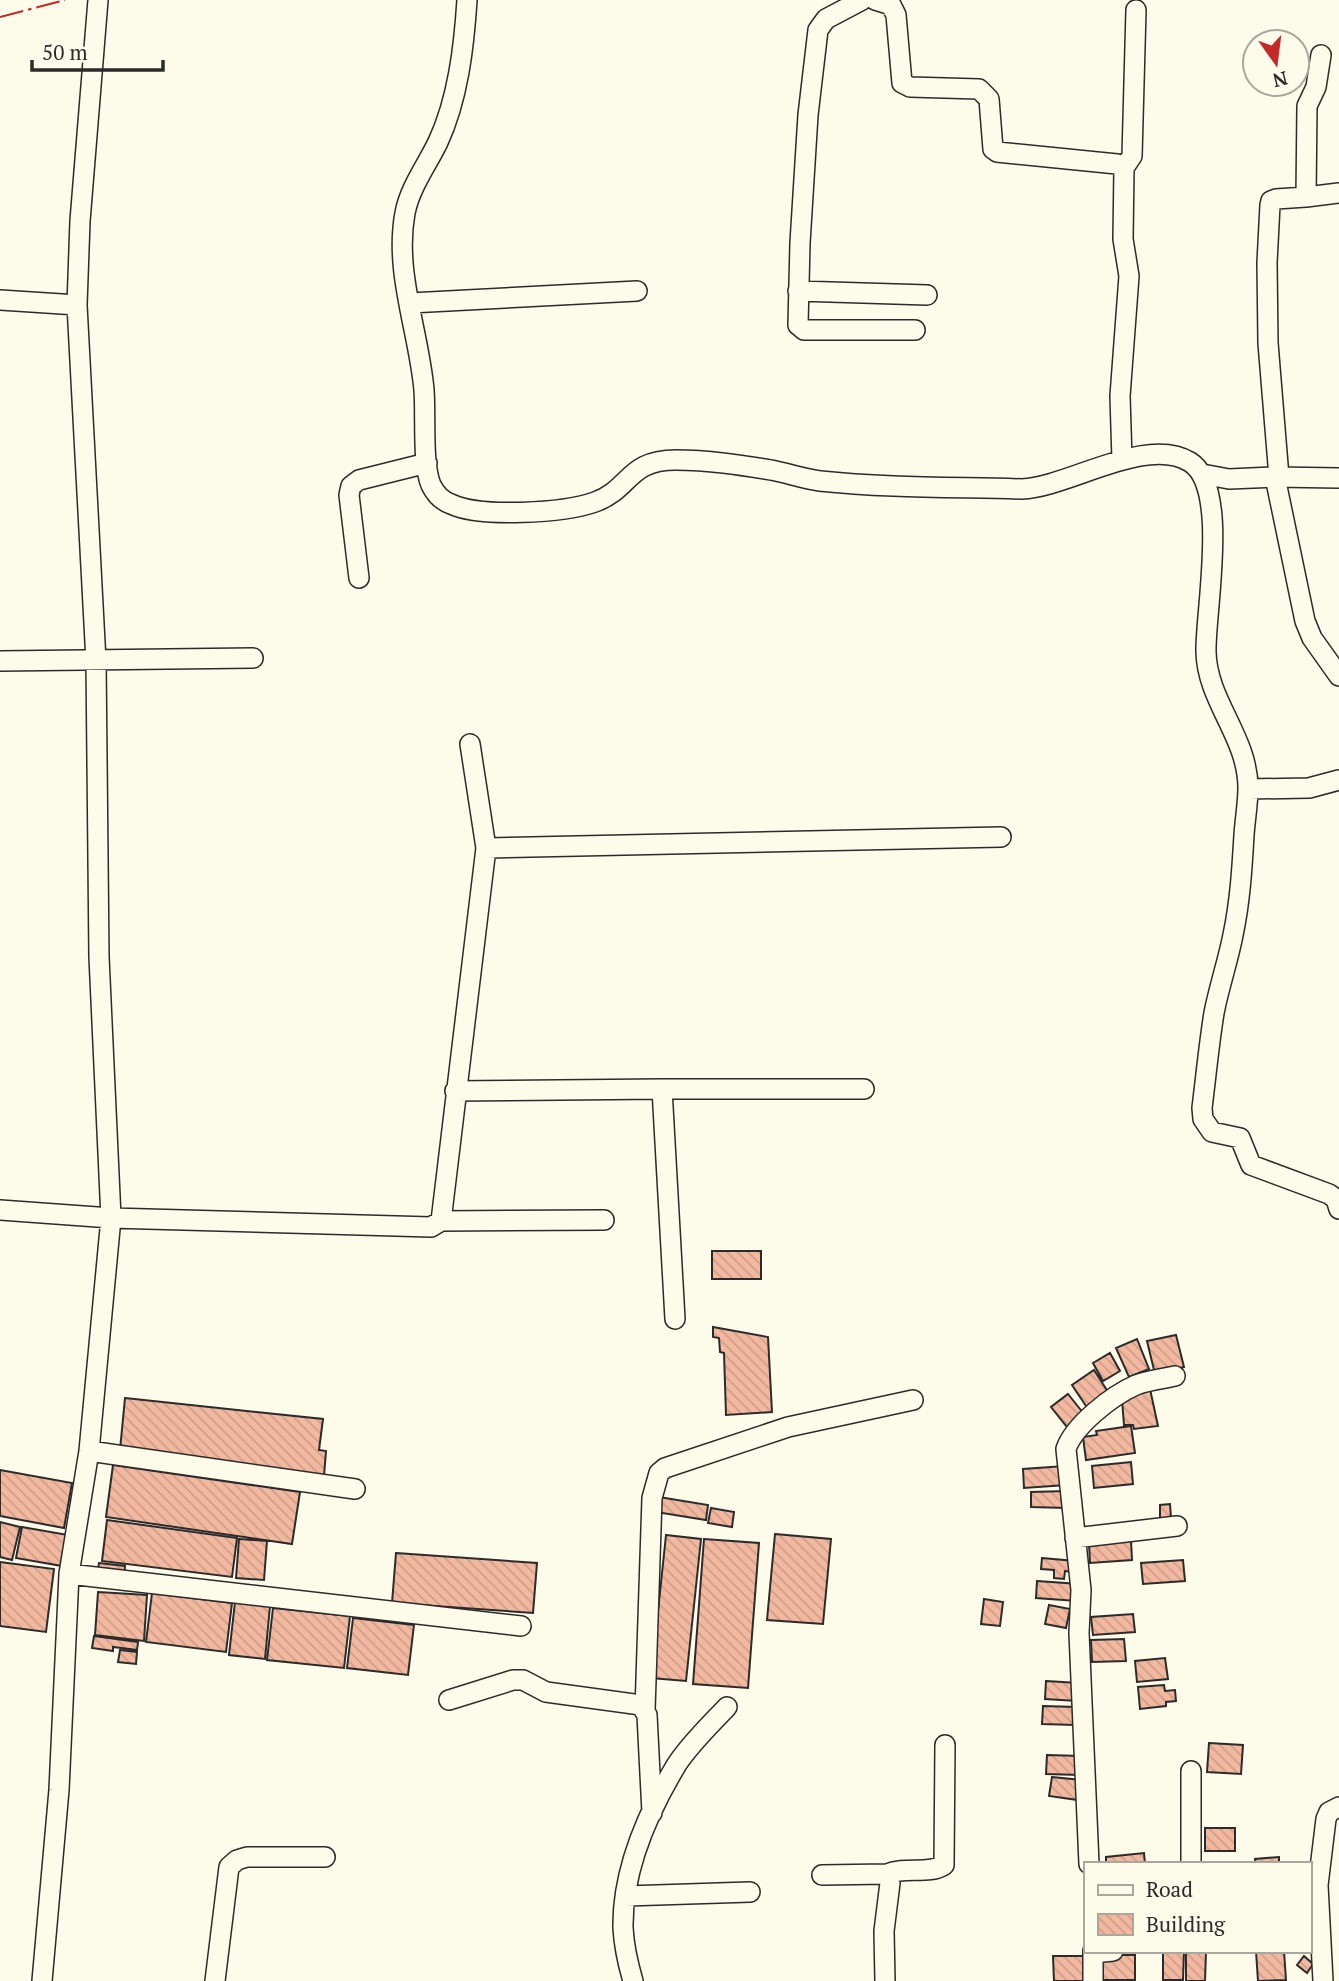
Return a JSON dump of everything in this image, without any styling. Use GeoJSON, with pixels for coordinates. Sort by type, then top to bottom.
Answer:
{"type":"FeatureCollection","features":[{"type":"Feature","properties":{"kind":"street"},"geometry":{"type":"LineString","coordinates":[[42,1981],[59,1790],[69,1574],[89,1451],[111,1219],[99,957],[96,662],[77,305],[80,221],[98,0]]}},
{"type":"Feature","properties":{"kind":"street"},"geometry":{"type":"LineString","coordinates":[[467,0],[453,102],[438,143],[417,180],[405,212],[402,251],[420,351],[427,463],[431,485],[438,496],[451,505],[496,512],[526,512],[595,502],[610,495],[644,465],[657,461],[704,461],[855,484],[1022,489],[1047,485],[1122,460],[1159,455],[1179,456],[1193,464],[1202,474],[1208,490],[1213,574],[1206,653],[1210,679],[1243,750],[1248,789],[1239,900],[1214,1013],[1202,1108],[1203,1119],[1212,1132],[1240,1138],[1251,1165],[1329,1194],[1336,1199],[1339,1209]]}},
{"type":"Feature","properties":{"kind":"street"},"geometry":{"type":"LineString","coordinates":[[862,0],[826,19],[818,30],[808,115],[797,320],[800,328],[915,330]]}},
{"type":"Feature","properties":{"kind":"street"},"geometry":{"type":"LineString","coordinates":[[875,0],[891,5],[896,15],[902,83],[910,87],[979,89],[985,93],[989,99],[993,149],[997,152],[1116,164],[1124,168]]}},
{"type":"Feature","properties":{"kind":"street"},"geometry":{"type":"LineString","coordinates":[[1122,460],[1121,384],[1129,276],[1123,239],[1124,168],[1132,156],[1136,10]]}},
{"type":"Feature","properties":{"kind":"street"},"geometry":{"type":"LineString","coordinates":[[1306,197],[1307,106],[1316,88],[1321,55]]}},
{"type":"Feature","properties":{"kind":"street"},"geometry":{"type":"LineString","coordinates":[[1339,194],[1276,198],[1271,201],[1267,262],[1268,343],[1277,477],[1305,621],[1312,638],[1339,676]]}},
{"type":"Feature","properties":{"kind":"street"},"geometry":{"type":"LineString","coordinates":[[410,303],[637,291]]}},
{"type":"Feature","properties":{"kind":"street"},"geometry":{"type":"LineString","coordinates":[[798,291],[927,295]]}},
{"type":"Feature","properties":{"kind":"street"},"geometry":{"type":"LineString","coordinates":[[0,300],[77,305]]}},
{"type":"Feature","properties":{"kind":"street"},"geometry":{"type":"LineString","coordinates":[[359,578],[349,495],[351,486],[359,480],[427,463]]}},
{"type":"Feature","properties":{"kind":"street"},"geometry":{"type":"LineString","coordinates":[[1202,474],[1229,479],[1339,478]]}},
{"type":"Feature","properties":{"kind":"street"},"geometry":{"type":"LineString","coordinates":[[0,662],[253,658]]}},
{"type":"Feature","properties":{"kind":"street"},"geometry":{"type":"LineString","coordinates":[[441,1221],[486,848],[470,744]]}},
{"type":"Feature","properties":{"kind":"street"},"geometry":{"type":"LineString","coordinates":[[1248,789],[1309,788],[1339,780]]}},
{"type":"Feature","properties":{"kind":"street"},"geometry":{"type":"LineString","coordinates":[[486,848],[1001,837]]}},
{"type":"Feature","properties":{"kind":"street"},"geometry":{"type":"LineString","coordinates":[[662,1089],[675,1319]]}},
{"type":"Feature","properties":{"kind":"street"},"geometry":{"type":"LineString","coordinates":[[455,1091],[863,1089]]}},
{"type":"Feature","properties":{"kind":"street"},"geometry":{"type":"LineString","coordinates":[[0,1210],[111,1219],[431,1227],[441,1221],[604,1220]]}},
{"type":"Feature","properties":{"kind":"street"},"geometry":{"type":"LineString","coordinates":[[1089,1862],[1079,1633],[1081,1590],[1066,1448],[1069,1438],[1079,1425],[1128,1389],[1174,1376]]}},
{"type":"Feature","properties":{"kind":"street"},"geometry":{"type":"LineString","coordinates":[[652,1813],[645,1710],[652,1498],[659,1473],[665,1468],[788,1427],[913,1400]]}},
{"type":"Feature","properties":{"kind":"street"},"geometry":{"type":"LineString","coordinates":[[89,1451],[355,1489]]}},
{"type":"Feature","properties":{"kind":"street"},"geometry":{"type":"LineString","coordinates":[[1074,1538],[1177,1526]]}},
{"type":"Feature","properties":{"kind":"street"},"geometry":{"type":"LineString","coordinates":[[69,1574],[521,1626]]}},
{"type":"Feature","properties":{"kind":"street"},"geometry":{"type":"LineString","coordinates":[[449,1700],[513,1680],[523,1680],[546,1692],[640,1705],[645,1710]]}},
{"type":"Feature","properties":{"kind":"street"},"geometry":{"type":"LineString","coordinates":[[633,1981],[623,1928],[634,1855],[678,1763],[727,1707]]}},
{"type":"Feature","properties":{"kind":"street"},"geometry":{"type":"LineString","coordinates":[[822,1875],[887,1874],[903,1869],[938,1868],[944,1865],[945,1745]]}},
{"type":"Feature","properties":{"kind":"street"},"geometry":{"type":"LineString","coordinates":[[1191,1771],[1191,1862]]}},
{"type":"Feature","properties":{"kind":"street"},"geometry":{"type":"LineString","coordinates":[[1323,1981],[1318,1885],[1326,1819],[1329,1812],[1339,1807]]}},
{"type":"Feature","properties":{"kind":"street"},"geometry":{"type":"LineString","coordinates":[[215,1981],[229,1867],[237,1860],[247,1857],[326,1857]]}},
{"type":"Feature","properties":{"kind":"street"},"geometry":{"type":"LineString","coordinates":[[885,1981],[884,1931],[890,1883],[887,1874]]}},
{"type":"Feature","properties":{"kind":"street"},"geometry":{"type":"LineString","coordinates":[[626,1896],[750,1892]]}},
{"type":"Feature","properties":{"kind":"street"},"geometry":{"type":"LineString","coordinates":[[1093,1953],[1093,1981]]}},
{"type":"Feature","properties":{"kind":"building"},"geometry":{"type":"Polygon","coordinates":[[[712,1251],[761,1251],[761,1279],[712,1279],[712,1251]]]}},
{"type":"Feature","properties":{"kind":"building"},"geometry":{"type":"Polygon","coordinates":[[[713,1327],[768,1337],[772,1412],[726,1415],[724,1353],[720,1352],[719,1338],[713,1337],[713,1327]]]}},
{"type":"Feature","properties":{"kind":"building"},"geometry":{"type":"Polygon","coordinates":[[[1176,1335],[1184,1367],[1155,1374],[1147,1341],[1176,1335]]]}},
{"type":"Feature","properties":{"kind":"building"},"geometry":{"type":"Polygon","coordinates":[[[1137,1339],[1149,1369],[1129,1377],[1116,1348],[1137,1339]]]}},
{"type":"Feature","properties":{"kind":"building"},"geometry":{"type":"Polygon","coordinates":[[[1110,1353],[1120,1371],[1103,1381],[1093,1363],[1110,1353]]]}},
{"type":"Feature","properties":{"kind":"building"},"geometry":{"type":"Polygon","coordinates":[[[1094,1370],[1110,1395],[1088,1409],[1072,1385],[1094,1370]]]}},
{"type":"Feature","properties":{"kind":"building"},"geometry":{"type":"Polygon","coordinates":[[[1150,1389],[1158,1426],[1134,1429],[1133,1425],[1124,1425],[1122,1400],[1150,1389]]]}},
{"type":"Feature","properties":{"kind":"building"},"geometry":{"type":"Polygon","coordinates":[[[1068,1394],[1084,1414],[1067,1427],[1051,1407],[1068,1394]]]}},
{"type":"Feature","properties":{"kind":"building"},"geometry":{"type":"Polygon","coordinates":[[[125,1398],[323,1419],[319,1450],[326,1451],[324,1476],[120,1450],[125,1398]]]}},
{"type":"Feature","properties":{"kind":"building"},"geometry":{"type":"Polygon","coordinates":[[[1131,1426],[1135,1453],[1086,1460],[1083,1437],[1097,1435],[1096,1431],[1131,1426]]]}},
{"type":"Feature","properties":{"kind":"building"},"geometry":{"type":"Polygon","coordinates":[[[1131,1462],[1133,1484],[1094,1488],[1092,1466],[1131,1462]]]}},
{"type":"Feature","properties":{"kind":"building"},"geometry":{"type":"Polygon","coordinates":[[[113,1465],[300,1492],[292,1544],[106,1517],[113,1465]]]}},
{"type":"Feature","properties":{"kind":"building"},"geometry":{"type":"Polygon","coordinates":[[[1065,1466],[1066,1485],[1024,1488],[1023,1469],[1065,1466]]]}},
{"type":"Feature","properties":{"kind":"building"},"geometry":{"type":"Polygon","coordinates":[[[0,1470],[72,1483],[64,1528],[0,1516],[0,1470]]]}},
{"type":"Feature","properties":{"kind":"building"},"geometry":{"type":"Polygon","coordinates":[[[1066,1491],[1067,1508],[1031,1507],[1031,1492],[1066,1491]]]}},
{"type":"Feature","properties":{"kind":"building"},"geometry":{"type":"Polygon","coordinates":[[[659,1497],[708,1505],[706,1520],[656,1512],[659,1497]]]}},
{"type":"Feature","properties":{"kind":"building"},"geometry":{"type":"Polygon","coordinates":[[[1170,1504],[1171,1518],[1160,1519],[1160,1505],[1170,1504]]]}},
{"type":"Feature","properties":{"kind":"building"},"geometry":{"type":"Polygon","coordinates":[[[711,1508],[734,1512],[732,1527],[708,1523],[711,1508]]]}},
{"type":"Feature","properties":{"kind":"building"},"geometry":{"type":"Polygon","coordinates":[[[107,1520],[237,1538],[232,1577],[102,1561],[107,1520]]]}},
{"type":"Feature","properties":{"kind":"building"},"geometry":{"type":"Polygon","coordinates":[[[0,1522],[20,1527],[12,1560],[0,1557],[0,1522]]]}},
{"type":"Feature","properties":{"kind":"building"},"geometry":{"type":"Polygon","coordinates":[[[22,1527],[68,1535],[62,1566],[16,1558],[22,1527]]]}},
{"type":"Feature","properties":{"kind":"building"},"geometry":{"type":"Polygon","coordinates":[[[775,1534],[831,1539],[823,1624],[767,1620],[775,1534]]]}},
{"type":"Feature","properties":{"kind":"building"},"geometry":{"type":"Polygon","coordinates":[[[666,1535],[701,1539],[686,1681],[651,1678],[666,1535]]]}},
{"type":"Feature","properties":{"kind":"building"},"geometry":{"type":"Polygon","coordinates":[[[239,1539],[267,1541],[264,1580],[236,1578],[239,1539]]]}},
{"type":"Feature","properties":{"kind":"building"},"geometry":{"type":"Polygon","coordinates":[[[704,1539],[759,1543],[748,1688],[693,1684],[704,1539]]]}},
{"type":"Feature","properties":{"kind":"building"},"geometry":{"type":"Polygon","coordinates":[[[1131,1541],[1132,1560],[1090,1563],[1089,1544],[1131,1541]]]}},
{"type":"Feature","properties":{"kind":"building"},"geometry":{"type":"Polygon","coordinates":[[[396,1553],[537,1563],[533,1613],[392,1603],[396,1553]]]}},
{"type":"Feature","properties":{"kind":"building"},"geometry":{"type":"Polygon","coordinates":[[[1042,1558],[1075,1561],[1074,1572],[1065,1571],[1064,1579],[1054,1578],[1054,1570],[1041,1569],[1042,1558]]]}},
{"type":"Feature","properties":{"kind":"building"},"geometry":{"type":"Polygon","coordinates":[[[1183,1560],[1185,1581],[1143,1584],[1141,1563],[1183,1560]]]}},
{"type":"Feature","properties":{"kind":"building"},"geometry":{"type":"Polygon","coordinates":[[[0,1562],[54,1569],[46,1632],[0,1626],[0,1562]]]}},
{"type":"Feature","properties":{"kind":"building"},"geometry":{"type":"Polygon","coordinates":[[[99,1563],[125,1566],[124,1578],[97,1575],[99,1563]]]}},
{"type":"Feature","properties":{"kind":"building"},"geometry":{"type":"Polygon","coordinates":[[[1037,1581],[1079,1584],[1077,1601],[1036,1598],[1037,1581]]]}},
{"type":"Feature","properties":{"kind":"building"},"geometry":{"type":"Polygon","coordinates":[[[98,1592],[147,1595],[144,1641],[95,1635],[98,1592]]]}},
{"type":"Feature","properties":{"kind":"building"},"geometry":{"type":"Polygon","coordinates":[[[152,1593],[232,1603],[226,1652],[146,1642],[152,1593]]]}},
{"type":"Feature","properties":{"kind":"building"},"geometry":{"type":"Polygon","coordinates":[[[984,1599],[1003,1602],[1000,1626],[981,1624],[984,1599]]]}},
{"type":"Feature","properties":{"kind":"building"},"geometry":{"type":"Polygon","coordinates":[[[235,1602],[270,1606],[265,1659],[229,1655],[235,1602]]]}},
{"type":"Feature","properties":{"kind":"building"},"geometry":{"type":"Polygon","coordinates":[[[1049,1605],[1070,1609],[1066,1628],[1045,1624],[1049,1605]]]}},
{"type":"Feature","properties":{"kind":"building"},"geometry":{"type":"Polygon","coordinates":[[[273,1608],[350,1616],[344,1668],[267,1660],[273,1608]]]}},
{"type":"Feature","properties":{"kind":"building"},"geometry":{"type":"Polygon","coordinates":[[[1133,1614],[1135,1632],[1093,1635],[1091,1617],[1133,1614]]]}},
{"type":"Feature","properties":{"kind":"building"},"geometry":{"type":"Polygon","coordinates":[[[353,1618],[414,1625],[408,1675],[347,1668],[353,1618]]]}},
{"type":"Feature","properties":{"kind":"building"},"geometry":{"type":"Polygon","coordinates":[[[94,1636],[138,1642],[137,1650],[92,1648],[94,1636]]]}},
{"type":"Feature","properties":{"kind":"building"},"geometry":{"type":"Polygon","coordinates":[[[1124,1639],[1126,1661],[1092,1662],[1091,1640],[1124,1639]]]}},
{"type":"Feature","properties":{"kind":"building"},"geometry":{"type":"Polygon","coordinates":[[[120,1650],[137,1652],[136,1664],[118,1662],[120,1650]]]}},
{"type":"Feature","properties":{"kind":"building"},"geometry":{"type":"Polygon","coordinates":[[[1165,1658],[1168,1679],[1137,1682],[1135,1661],[1165,1658]]]}},
{"type":"Feature","properties":{"kind":"building"},"geometry":{"type":"Polygon","coordinates":[[[1046,1681],[1078,1683],[1077,1701],[1045,1699],[1046,1681]]]}},
{"type":"Feature","properties":{"kind":"building"},"geometry":{"type":"Polygon","coordinates":[[[1164,1685],[1165,1691],[1175,1690],[1176,1701],[1166,1702],[1166,1706],[1140,1709],[1138,1687],[1164,1685]]]}},
{"type":"Feature","properties":{"kind":"building"},"geometry":{"type":"Polygon","coordinates":[[[1043,1706],[1076,1707],[1075,1725],[1042,1724],[1043,1706]]]}},
{"type":"Feature","properties":{"kind":"building"},"geometry":{"type":"Polygon","coordinates":[[[1209,1743],[1243,1745],[1241,1774],[1207,1772],[1209,1743]]]}},
{"type":"Feature","properties":{"kind":"building"},"geometry":{"type":"Polygon","coordinates":[[[1047,1755],[1081,1756],[1080,1775],[1046,1774],[1047,1755]]]}},
{"type":"Feature","properties":{"kind":"building"},"geometry":{"type":"Polygon","coordinates":[[[1052,1777],[1081,1780],[1078,1800],[1049,1796],[1052,1777]]]}},
{"type":"Feature","properties":{"kind":"building"},"geometry":{"type":"Polygon","coordinates":[[[1205,1828],[1235,1828],[1235,1851],[1205,1851],[1205,1828]]]}},
{"type":"Feature","properties":{"kind":"building"},"geometry":{"type":"Polygon","coordinates":[[[1144,1853],[1145,1862],[1106,1862],[1106,1857],[1144,1853]]]}},
{"type":"Feature","properties":{"kind":"building"},"geometry":{"type":"Polygon","coordinates":[[[1279,1857],[1279,1862],[1256,1862],[1255,1859],[1279,1857]]]}},
{"type":"Feature","properties":{"kind":"building"},"geometry":{"type":"Polygon","coordinates":[[[1163,1953],[1184,1953],[1183,1980],[1163,1980],[1163,1953]]]}},
{"type":"Feature","properties":{"kind":"building"},"geometry":{"type":"Polygon","coordinates":[[[1186,1953],[1206,1953],[1205,1981],[1186,1981],[1186,1953]]]}},
{"type":"Feature","properties":{"kind":"building"},"geometry":{"type":"Polygon","coordinates":[[[1256,1953],[1284,1953],[1286,1980],[1258,1981],[1256,1953]]]}},
{"type":"Feature","properties":{"kind":"building"},"geometry":{"type":"Polygon","coordinates":[[[1103,1955],[1135,1955],[1135,1980],[1102,1980],[1103,1955]]]}},
{"type":"Feature","properties":{"kind":"building"},"geometry":{"type":"Polygon","coordinates":[[[1053,1956],[1090,1956],[1090,1981],[1054,1981],[1053,1956]]]}},
{"type":"Feature","properties":{"kind":"building"},"geometry":{"type":"Polygon","coordinates":[[[1304,1956],[1313,1964],[1307,1973],[1297,1965],[1304,1956]]]}},
{"type":"Feature","properties":{"kind":"power"},"geometry":{"type":"LineString","coordinates":[[0,17],[65,0]]}}]}
